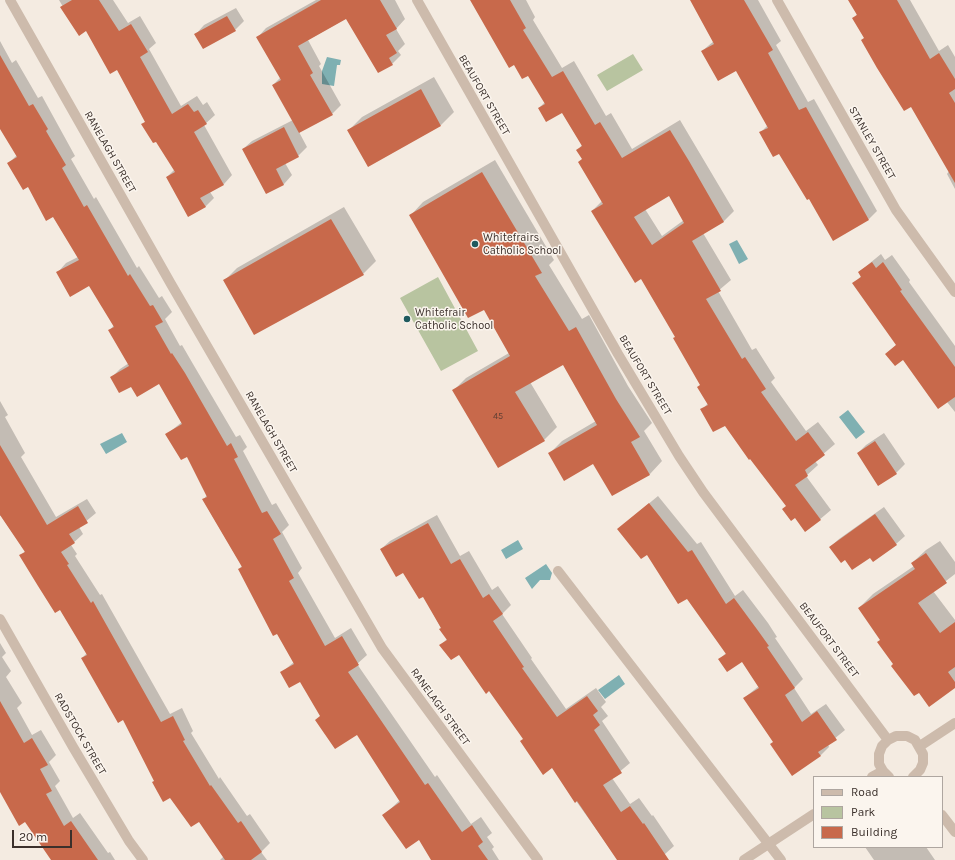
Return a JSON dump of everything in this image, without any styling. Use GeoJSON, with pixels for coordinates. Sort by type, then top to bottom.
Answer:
{"type":"FeatureCollection","features":[{"type":"Feature","properties":{"kind":"street","name":"RANELAGH STREET"},"geometry":{"type":"LineString","coordinates":[[10,0],[167,277],[382,648],[538,860]]}},
{"type":"Feature","properties":{"kind":"street","name":"BEAUFORT STREET"},"geometry":{"type":"LineString","coordinates":[[417,0],[618,354],[679,456],[704,492],[888,740]]}},
{"type":"Feature","properties":{"kind":"street","name":"STANLEY STREET"},"geometry":{"type":"LineString","coordinates":[[777,0],[896,210],[955,292]]}},
{"type":"Feature","properties":{"kind":"street"},"geometry":{"type":"LineString","coordinates":[[558,570],[781,860]]}},
{"type":"Feature","properties":{"kind":"street","name":"RADSTOCK STREET"},"geometry":{"type":"LineString","coordinates":[[0,619],[129,841],[143,860]]}},
{"type":"Feature","properties":{"kind":"street"},"geometry":{"type":"LineString","coordinates":[[920,746],[955,723]]}},
{"type":"Feature","properties":{"kind":"street"},"geometry":{"type":"LineString","coordinates":[[886,774],[880,764],[879,754],[882,746],[888,740],[896,736],[907,736],[915,740],[920,746],[923,754],[923,762],[920,770],[914,776]]}},
{"type":"Feature","properties":{"kind":"street"},"geometry":{"type":"LineString","coordinates":[[744,860],[813,815]]}},
{"type":"Feature","properties":{"kind":"street"},"geometry":{"type":"LineString","coordinates":[[943,816],[955,832]]}},
{"type":"Feature","properties":{"kind":"green space"},"geometry":{"type":"Polygon","coordinates":[[[633,54],[643,70],[607,91],[597,75],[633,54]]]}},
{"type":"Feature","properties":{"kind":"green space"},"geometry":{"type":"Polygon","coordinates":[[[438,277],[478,351],[441,371],[400,298],[438,277]]]}},
{"type":"Feature","properties":{"kind":"water"},"geometry":{"type":"Polygon","coordinates":[[[327,57],[341,60],[340,65],[337,65],[334,86],[322,84],[322,71],[327,57]]]}},
{"type":"Feature","properties":{"kind":"water"},"geometry":{"type":"Polygon","coordinates":[[[737,240],[748,259],[739,264],[729,244],[737,240]]]}},
{"type":"Feature","properties":{"kind":"water"},"geometry":{"type":"Polygon","coordinates":[[[848,410],[865,432],[856,439],[839,417],[848,410]]]}},
{"type":"Feature","properties":{"kind":"water"},"geometry":{"type":"Polygon","coordinates":[[[122,433],[127,442],[106,454],[100,444],[122,433]]]}},
{"type":"Feature","properties":{"kind":"water"},"geometry":{"type":"Polygon","coordinates":[[[518,540],[523,549],[506,559],[501,550],[518,540]]]}},
{"type":"Feature","properties":{"kind":"water"},"geometry":{"type":"Polygon","coordinates":[[[546,564],[552,573],[550,580],[540,580],[532,589],[525,578],[546,564]]]}},
{"type":"Feature","properties":{"kind":"water"},"geometry":{"type":"Polygon","coordinates":[[[619,675],[625,684],[605,699],[598,690],[619,675]]]}},
{"type":"Feature","properties":{"kind":"building"},"geometry":{"type":"Polygon","coordinates":[[[72,0],[99,0],[119,31],[131,24],[148,52],[140,57],[172,114],[188,104],[194,112],[198,110],[207,124],[194,132],[224,185],[200,198],[206,207],[188,217],[166,177],[175,172],[156,142],[153,143],[141,124],[145,122],[117,70],[110,74],[86,31],[79,36],[60,7],[72,0]]]}},
{"type":"Feature","properties":{"kind":"building"},"geometry":{"type":"Polygon","coordinates":[[[321,0],[380,0],[397,29],[386,35],[397,53],[389,58],[393,65],[378,73],[346,19],[298,46],[313,73],[310,75],[333,115],[299,133],[272,85],[281,80],[256,37],[321,0]]]}},
{"type":"Feature","properties":{"kind":"building"},"geometry":{"type":"Polygon","coordinates":[[[470,0],[510,0],[526,28],[523,30],[552,77],[563,71],[595,125],[600,122],[622,158],[670,130],[724,222],[692,241],[721,291],[706,299],[742,359],[745,357],[766,389],[761,392],[796,441],[808,432],[825,455],[805,470],[808,476],[795,485],[821,520],[805,532],[795,518],[791,521],[782,509],[786,506],[750,459],[749,460],[725,426],[713,432],[700,409],[708,405],[697,387],[700,385],[673,338],[675,337],[641,279],[635,283],[591,211],[603,204],[578,162],[582,159],[576,150],[582,146],[562,113],[546,122],[538,108],[545,104],[528,76],[522,79],[514,65],[509,68],[470,0]],[[669,196],[634,217],[652,245],[684,223],[669,196]]]}},
{"type":"Feature","properties":{"kind":"building"},"geometry":{"type":"Polygon","coordinates":[[[690,0],[744,0],[773,50],[768,53],[799,110],[806,107],[869,220],[833,241],[809,199],[807,200],[779,154],[773,157],[759,132],[768,128],[736,71],[718,81],[701,51],[714,44],[690,0]]]}},
{"type":"Feature","properties":{"kind":"building"},"geometry":{"type":"Polygon","coordinates":[[[848,0],[897,0],[930,59],[939,53],[955,79],[955,89],[949,93],[955,103],[955,183],[911,107],[904,111],[877,68],[861,40],[864,38],[852,18],[857,15],[848,0]]]}},
{"type":"Feature","properties":{"kind":"building"},"geometry":{"type":"Polygon","coordinates":[[[227,16],[236,31],[203,49],[194,34],[227,16]]]}},
{"type":"Feature","properties":{"kind":"building"},"geometry":{"type":"Polygon","coordinates":[[[0,55],[29,106],[33,104],[48,129],[46,131],[66,165],[62,168],[84,207],[87,205],[128,276],[130,274],[150,306],[153,305],[163,322],[155,326],[171,354],[172,353],[185,373],[227,446],[231,443],[238,457],[234,459],[262,513],[267,511],[281,534],[273,539],[294,578],[289,581],[325,646],[342,636],[359,665],[348,672],[425,785],[428,783],[462,832],[472,825],[483,842],[478,846],[488,860],[431,860],[419,840],[406,849],[382,815],[400,802],[357,735],[335,749],[315,720],[320,716],[300,682],[289,688],[280,672],[294,664],[277,634],[273,636],[238,569],[242,567],[202,499],[207,497],[187,457],[181,460],[165,434],[182,424],[159,384],[137,397],[131,387],[119,393],[110,377],[129,366],[108,330],[114,327],[89,286],[70,297],[56,272],[79,260],[53,217],[46,221],[28,187],[23,190],[7,163],[17,157],[0,129],[0,55]]]}},
{"type":"Feature","properties":{"kind":"building"},"geometry":{"type":"Polygon","coordinates":[[[421,89],[441,126],[368,167],[347,130],[421,89]]]}},
{"type":"Feature","properties":{"kind":"building"},"geometry":{"type":"Polygon","coordinates":[[[284,127],[299,157],[276,169],[284,185],[266,194],[242,149],[284,127]]]}},
{"type":"Feature","properties":{"kind":"building"},"geometry":{"type":"Polygon","coordinates":[[[482,172],[542,273],[535,276],[569,331],[576,327],[616,399],[640,437],[631,442],[650,475],[612,496],[593,464],[564,481],[548,453],[597,425],[563,365],[515,392],[545,441],[498,468],[452,390],[510,356],[484,310],[468,318],[409,215],[482,172]]]}},
{"type":"Feature","properties":{"kind":"building"},"geometry":{"type":"Polygon","coordinates":[[[331,219],[364,275],[254,335],[223,280],[331,219]]]}},
{"type":"Feature","properties":{"kind":"building"},"geometry":{"type":"Polygon","coordinates":[[[872,262],[876,268],[883,262],[902,290],[900,291],[955,367],[955,397],[938,409],[903,360],[895,366],[885,354],[896,345],[852,283],[861,277],[858,272],[872,262]]]}},
{"type":"Feature","properties":{"kind":"building"},"geometry":{"type":"Polygon","coordinates":[[[875,441],[897,474],[878,486],[857,453],[875,441]]]}},
{"type":"Feature","properties":{"kind":"building"},"geometry":{"type":"Polygon","coordinates":[[[0,445],[47,525],[78,506],[88,523],[69,534],[75,543],[61,552],[69,564],[67,565],[91,603],[93,601],[161,722],[173,716],[185,740],[183,741],[210,786],[211,785],[238,823],[241,821],[262,852],[251,860],[225,860],[199,822],[191,827],[170,798],[163,802],[123,720],[118,723],[81,658],[87,655],[60,610],[55,613],[38,586],[19,555],[25,552],[0,515],[0,445]]]}},
{"type":"Feature","properties":{"kind":"building"},"geometry":{"type":"Polygon","coordinates":[[[649,503],[688,552],[692,550],[726,604],[734,598],[769,646],[767,647],[795,688],[785,695],[802,722],[817,711],[837,740],[818,752],[821,756],[792,776],[770,744],[773,742],[743,698],[759,688],[742,662],[727,672],[718,659],[726,654],[687,599],[678,604],[647,555],[641,559],[617,529],[649,503]]]}},
{"type":"Feature","properties":{"kind":"building"},"geometry":{"type":"Polygon","coordinates":[[[875,514],[897,545],[873,562],[870,558],[852,570],[845,560],[841,563],[829,547],[875,514]]]}},
{"type":"Feature","properties":{"kind":"building"},"geometry":{"type":"Polygon","coordinates":[[[428,523],[451,564],[460,559],[483,598],[489,594],[503,614],[493,621],[524,667],[522,668],[557,717],[587,696],[598,711],[593,715],[600,725],[594,730],[622,773],[603,785],[621,812],[630,806],[643,824],[644,823],[669,860],[617,860],[577,801],[575,803],[552,768],[543,775],[520,741],[523,739],[489,691],[486,694],[459,655],[451,660],[439,645],[447,640],[439,629],[441,628],[423,597],[419,599],[403,573],[396,577],[380,549],[428,523]]]}},
{"type":"Feature","properties":{"kind":"building"},"geometry":{"type":"Polygon","coordinates":[[[926,553],[947,583],[918,603],[940,633],[955,622],[955,667],[948,672],[955,682],[955,688],[929,707],[919,693],[914,696],[891,666],[893,664],[877,642],[880,640],[858,608],[915,569],[911,563],[926,553]]]}},
{"type":"Feature","properties":{"kind":"building"},"geometry":{"type":"Polygon","coordinates":[[[0,701],[24,743],[32,738],[48,765],[40,769],[52,791],[46,794],[64,826],[71,821],[98,860],[51,860],[25,822],[19,826],[0,792],[0,701]]]}},
{"type":"Feature","properties":{"kind":"place","name":"Whitefrairs Catholic School"},"geometry":{"type":"Point","coordinates":[475,244]}},
{"type":"Feature","properties":{"kind":"place","name":"Whitefrair Catholic School"},"geometry":{"type":"Point","coordinates":[407,319]}}]}
